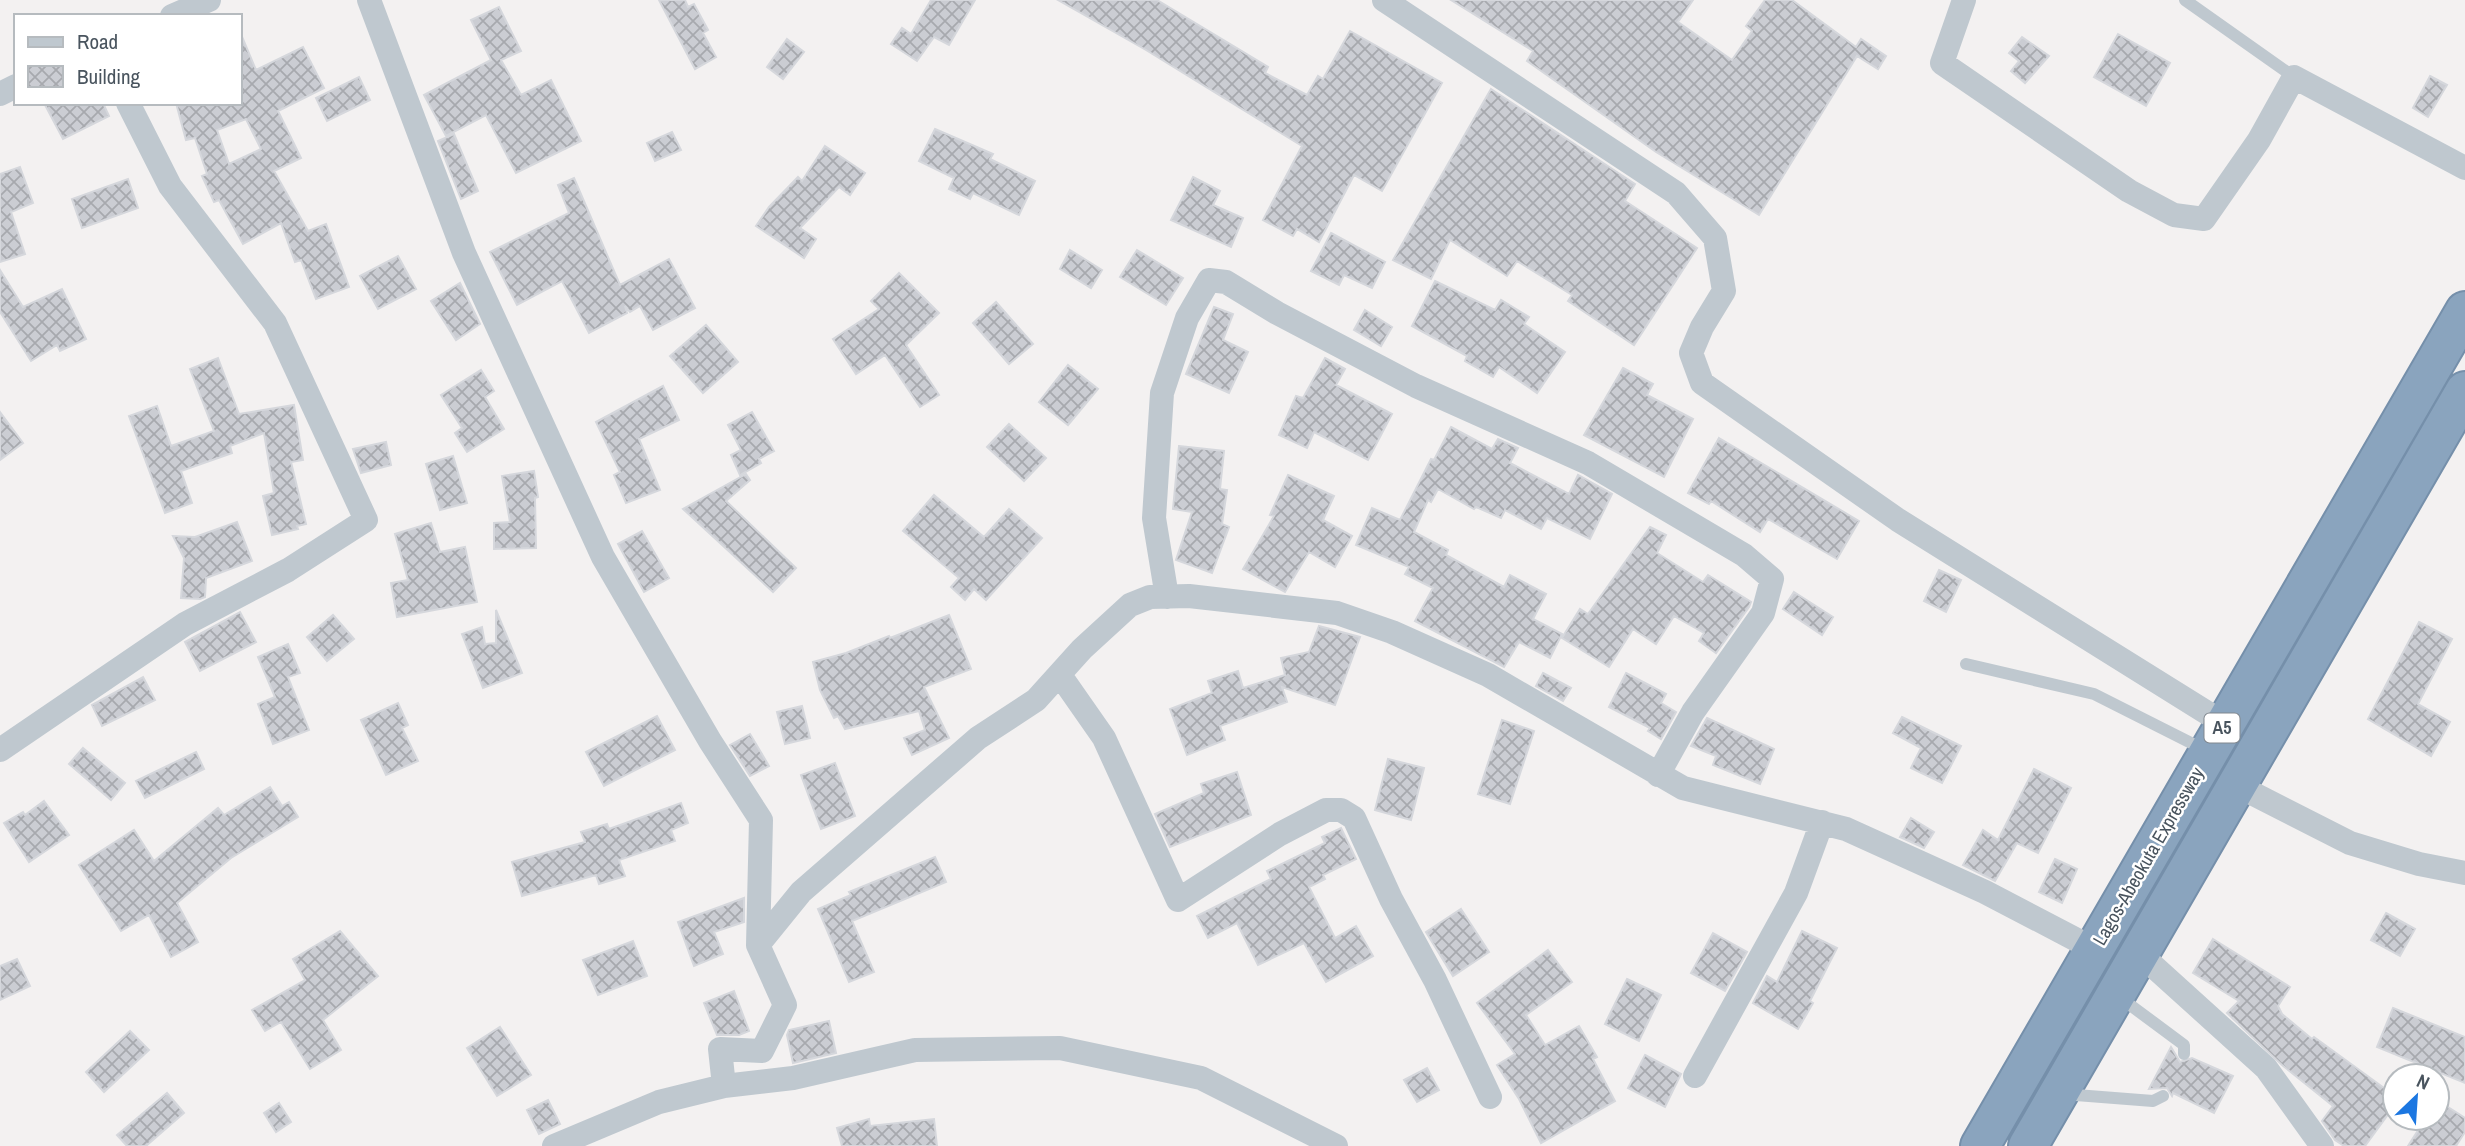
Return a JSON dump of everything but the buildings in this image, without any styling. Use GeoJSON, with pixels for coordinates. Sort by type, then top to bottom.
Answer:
{"type":"FeatureCollection","features":[{"type":"Feature","properties":{"kind":"highway","name":"Lagos-Abeokuta Expressway"},"geometry":{"type":"LineString","coordinates":[[1980,1146],[2465,311]]}},
{"type":"Feature","properties":{"kind":"highway","name":"A5"},"geometry":{"type":"LineString","coordinates":[[2028,1146],[2118,995],[2465,391]]}},
{"type":"Feature","properties":{"kind":"street"},"geometry":{"type":"LineString","coordinates":[[177,14],[209,0]]}},
{"type":"Feature","properties":{"kind":"street"},"geometry":{"type":"LineString","coordinates":[[369,0],[464,253],[603,557],[710,741],[761,820],[758,945],[785,1004],[762,1051],[720,1049],[724,1086]]}},
{"type":"Feature","properties":{"kind":"street"},"geometry":{"type":"LineString","coordinates":[[1384,0],[1676,193],[1716,238],[1724,291],[1702,327],[1691,353],[1702,383],[2217,738]]}},
{"type":"Feature","properties":{"kind":"street"},"geometry":{"type":"LineString","coordinates":[[1965,0],[1942,63],[2129,191],[2174,215],[2204,219],[2259,140],[2294,76],[2465,168]]}},
{"type":"Feature","properties":{"kind":"street"},"geometry":{"type":"LineString","coordinates":[[0,750],[185,624],[288,570],[366,520],[275,323],[170,186],[129,105]]}},
{"type":"Feature","properties":{"kind":"street"},"geometry":{"type":"LineString","coordinates":[[1167,597],[1154,517],[1162,393],[1187,318],[1209,280],[1226,282],[1277,313],[1416,386],[1587,463],[1744,555],[1772,579],[1763,613],[1693,712],[1658,775]]}},
{"type":"Feature","properties":{"kind":"street"},"geometry":{"type":"LineString","coordinates":[[758,945],[801,892],[978,738],[1036,700],[1082,649],[1130,605],[1150,597],[1167,597],[1337,612],[1392,632],[1488,675],[1682,788],[1846,829],[1985,892],[2094,949]]}},
{"type":"Feature","properties":{"kind":"street"},"geometry":{"type":"LineString","coordinates":[[1060,674],[1104,738],[1178,900],[1280,834],[1326,810],[1341,810],[1354,818],[1391,899],[1435,980],[1490,1097]]}},
{"type":"Feature","properties":{"kind":"street"},"geometry":{"type":"LineString","coordinates":[[2238,786],[2350,843],[2465,873]]}},
{"type":"Feature","properties":{"kind":"street"},"geometry":{"type":"LineString","coordinates":[[1695,1076],[1796,894],[1822,822]]}},
{"type":"Feature","properties":{"kind":"street"},"geometry":{"type":"LineString","coordinates":[[2141,955],[2266,1068],[2322,1146]]}},
{"type":"Feature","properties":{"kind":"street"},"geometry":{"type":"LineString","coordinates":[[554,1146],[659,1102],[724,1086],[793,1078],[915,1050],[1060,1048],[1201,1078],[1336,1146]]}},
{"type":"Feature","properties":{"kind":"lane"},"geometry":{"type":"LineString","coordinates":[[2185,0],[2294,76]]}},
{"type":"Feature","properties":{"kind":"lane"},"geometry":{"type":"LineString","coordinates":[[1966,664],[2094,694],[2217,738]]}},
{"type":"Feature","properties":{"kind":"lane"},"geometry":{"type":"LineString","coordinates":[[2118,995],[2184,1045],[2184,1054]]}},
{"type":"Feature","properties":{"kind":"lane"},"geometry":{"type":"LineString","coordinates":[[2059,1094],[2153,1101],[2163,1096]]}}]}
